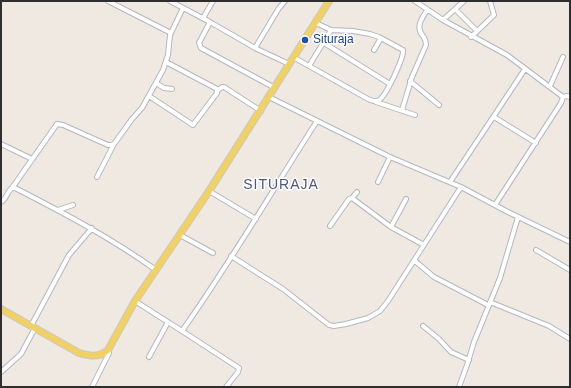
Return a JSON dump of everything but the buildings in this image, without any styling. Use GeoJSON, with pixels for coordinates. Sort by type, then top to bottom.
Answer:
{"type":"FeatureCollection","features":[{"type":"Feature","properties":{"kind":"main road"},"geometry":{"type":"LineString","coordinates":[[1,309],[85,355],[91,356],[103,354],[109,347],[135,301],[209,191],[329,1]]}},
{"type":"Feature","properties":{"kind":"street"},"geometry":{"type":"LineString","coordinates":[[108,1],[171,33]]}},
{"type":"Feature","properties":{"kind":"street"},"geometry":{"type":"LineString","coordinates":[[170,1],[255,48],[289,64]]}},
{"type":"Feature","properties":{"kind":"street"},"geometry":{"type":"LineString","coordinates":[[203,18],[213,1]]}},
{"type":"Feature","properties":{"kind":"street"},"geometry":{"type":"LineString","coordinates":[[255,48],[285,1]]}},
{"type":"Feature","properties":{"kind":"street"},"geometry":{"type":"LineString","coordinates":[[443,20],[464,1]]}},
{"type":"Feature","properties":{"kind":"street"},"geometry":{"type":"LineString","coordinates":[[471,37],[494,15],[490,1]]}},
{"type":"Feature","properties":{"kind":"street"},"geometry":{"type":"LineString","coordinates":[[419,2],[427,10],[471,37],[507,55],[563,97],[570,97]]}},
{"type":"Feature","properties":{"kind":"street"},"geometry":{"type":"LineString","coordinates":[[96,177],[114,144],[142,108],[156,83],[166,62],[171,33],[183,8]]}},
{"type":"Feature","properties":{"kind":"street"},"geometry":{"type":"LineString","coordinates":[[455,9],[477,31]]}},
{"type":"Feature","properties":{"kind":"street"},"geometry":{"type":"LineString","coordinates":[[402,110],[410,81],[426,45],[426,40],[419,28],[420,22],[427,10]]}},
{"type":"Feature","properties":{"kind":"street"},"geometry":{"type":"LineString","coordinates":[[210,22],[200,39],[199,43],[201,48],[275,88]]}},
{"type":"Feature","properties":{"kind":"street"},"geometry":{"type":"LineString","coordinates":[[316,23],[331,30],[364,32],[381,38],[403,50],[403,58],[390,84],[381,100],[376,102]]}},
{"type":"Feature","properties":{"kind":"street"},"geometry":{"type":"LineString","coordinates":[[309,66],[331,30]]}},
{"type":"Feature","properties":{"kind":"street"},"geometry":{"type":"LineString","coordinates":[[374,50],[381,38]]}},
{"type":"Feature","properties":{"kind":"street"},"geometry":{"type":"LineString","coordinates":[[324,43],[390,84]]}},
{"type":"Feature","properties":{"kind":"street"},"geometry":{"type":"LineString","coordinates":[[293,57],[348,89],[376,102],[415,115]]}},
{"type":"Feature","properties":{"kind":"street"},"geometry":{"type":"LineString","coordinates":[[550,86],[563,57]]}},
{"type":"Feature","properties":{"kind":"street"},"geometry":{"type":"LineString","coordinates":[[166,62],[217,89],[217,91]]}},
{"type":"Feature","properties":{"kind":"street"},"geometry":{"type":"LineString","coordinates":[[450,182],[526,69]]}},
{"type":"Feature","properties":{"kind":"street"},"geometry":{"type":"LineString","coordinates":[[410,81],[439,105]]}},
{"type":"Feature","properties":{"kind":"street"},"geometry":{"type":"LineString","coordinates":[[156,83],[164,88],[172,89]]}},
{"type":"Feature","properties":{"kind":"street"},"geometry":{"type":"LineString","coordinates":[[149,96],[193,125],[206,109],[220,87],[224,87],[260,111]]}},
{"type":"Feature","properties":{"kind":"street"},"geometry":{"type":"LineString","coordinates":[[269,97],[390,157],[461,187],[570,242]]}},
{"type":"Feature","properties":{"kind":"street"},"geometry":{"type":"LineString","coordinates":[[495,205],[562,103],[563,97]]}},
{"type":"Feature","properties":{"kind":"street"},"geometry":{"type":"LineString","coordinates":[[494,117],[536,143]]}},
{"type":"Feature","properties":{"kind":"street"},"geometry":{"type":"LineString","coordinates":[[182,331],[256,220],[317,121]]}},
{"type":"Feature","properties":{"kind":"street"},"geometry":{"type":"LineString","coordinates":[[2,203],[9,190],[12,188],[57,124],[63,125],[108,145],[114,144]]}},
{"type":"Feature","properties":{"kind":"street"},"geometry":{"type":"LineString","coordinates":[[1,144],[32,159]]}},
{"type":"Feature","properties":{"kind":"street"},"geometry":{"type":"LineString","coordinates":[[378,182],[390,157]]}},
{"type":"Feature","properties":{"kind":"street"},"geometry":{"type":"LineString","coordinates":[[231,256],[283,289],[329,325],[334,326],[353,323],[375,314],[388,301],[461,187]]}},
{"type":"Feature","properties":{"kind":"street"},"geometry":{"type":"LineString","coordinates":[[12,188],[92,228],[156,270]]}},
{"type":"Feature","properties":{"kind":"street"},"geometry":{"type":"LineString","coordinates":[[209,191],[256,220]]}},
{"type":"Feature","properties":{"kind":"street"},"geometry":{"type":"LineString","coordinates":[[330,226],[357,192]]}},
{"type":"Feature","properties":{"kind":"street"},"geometry":{"type":"LineString","coordinates":[[352,198],[391,227],[424,245]]}},
{"type":"Feature","properties":{"kind":"street"},"geometry":{"type":"LineString","coordinates":[[391,227],[406,198]]}},
{"type":"Feature","properties":{"kind":"street"},"geometry":{"type":"LineString","coordinates":[[58,210],[73,205]]}},
{"type":"Feature","properties":{"kind":"street"},"geometry":{"type":"LineString","coordinates":[[459,387],[474,342],[500,278],[518,217]]}},
{"type":"Feature","properties":{"kind":"street"},"geometry":{"type":"LineString","coordinates":[[1,372],[21,354],[69,256],[92,228]]}},
{"type":"Feature","properties":{"kind":"street"},"geometry":{"type":"LineString","coordinates":[[180,235],[213,253]]}},
{"type":"Feature","properties":{"kind":"street"},"geometry":{"type":"LineString","coordinates":[[536,250],[570,270]]}},
{"type":"Feature","properties":{"kind":"street"},"geometry":{"type":"LineString","coordinates":[[415,261],[434,278],[489,304],[549,326],[570,339]]}},
{"type":"Feature","properties":{"kind":"street"},"geometry":{"type":"LineString","coordinates":[[135,301],[239,368],[238,372],[226,387]]}},
{"type":"Feature","properties":{"kind":"street"},"geometry":{"type":"LineString","coordinates":[[149,357],[168,322]]}},
{"type":"Feature","properties":{"kind":"street"},"geometry":{"type":"LineString","coordinates":[[423,326],[452,352],[469,360]]}},
{"type":"Feature","properties":{"kind":"street"},"geometry":{"type":"LineString","coordinates":[[92,387],[109,353],[109,347]]}},
{"type":"Feature","properties":{"kind":"place","name":"Situraja"},"geometry":{"type":"Point","coordinates":[305,40]}},
{"type":"Feature","properties":{"kind":"district","name":"SITURAJA"},"geometry":{"type":"Point","coordinates":[281,185]}}]}
